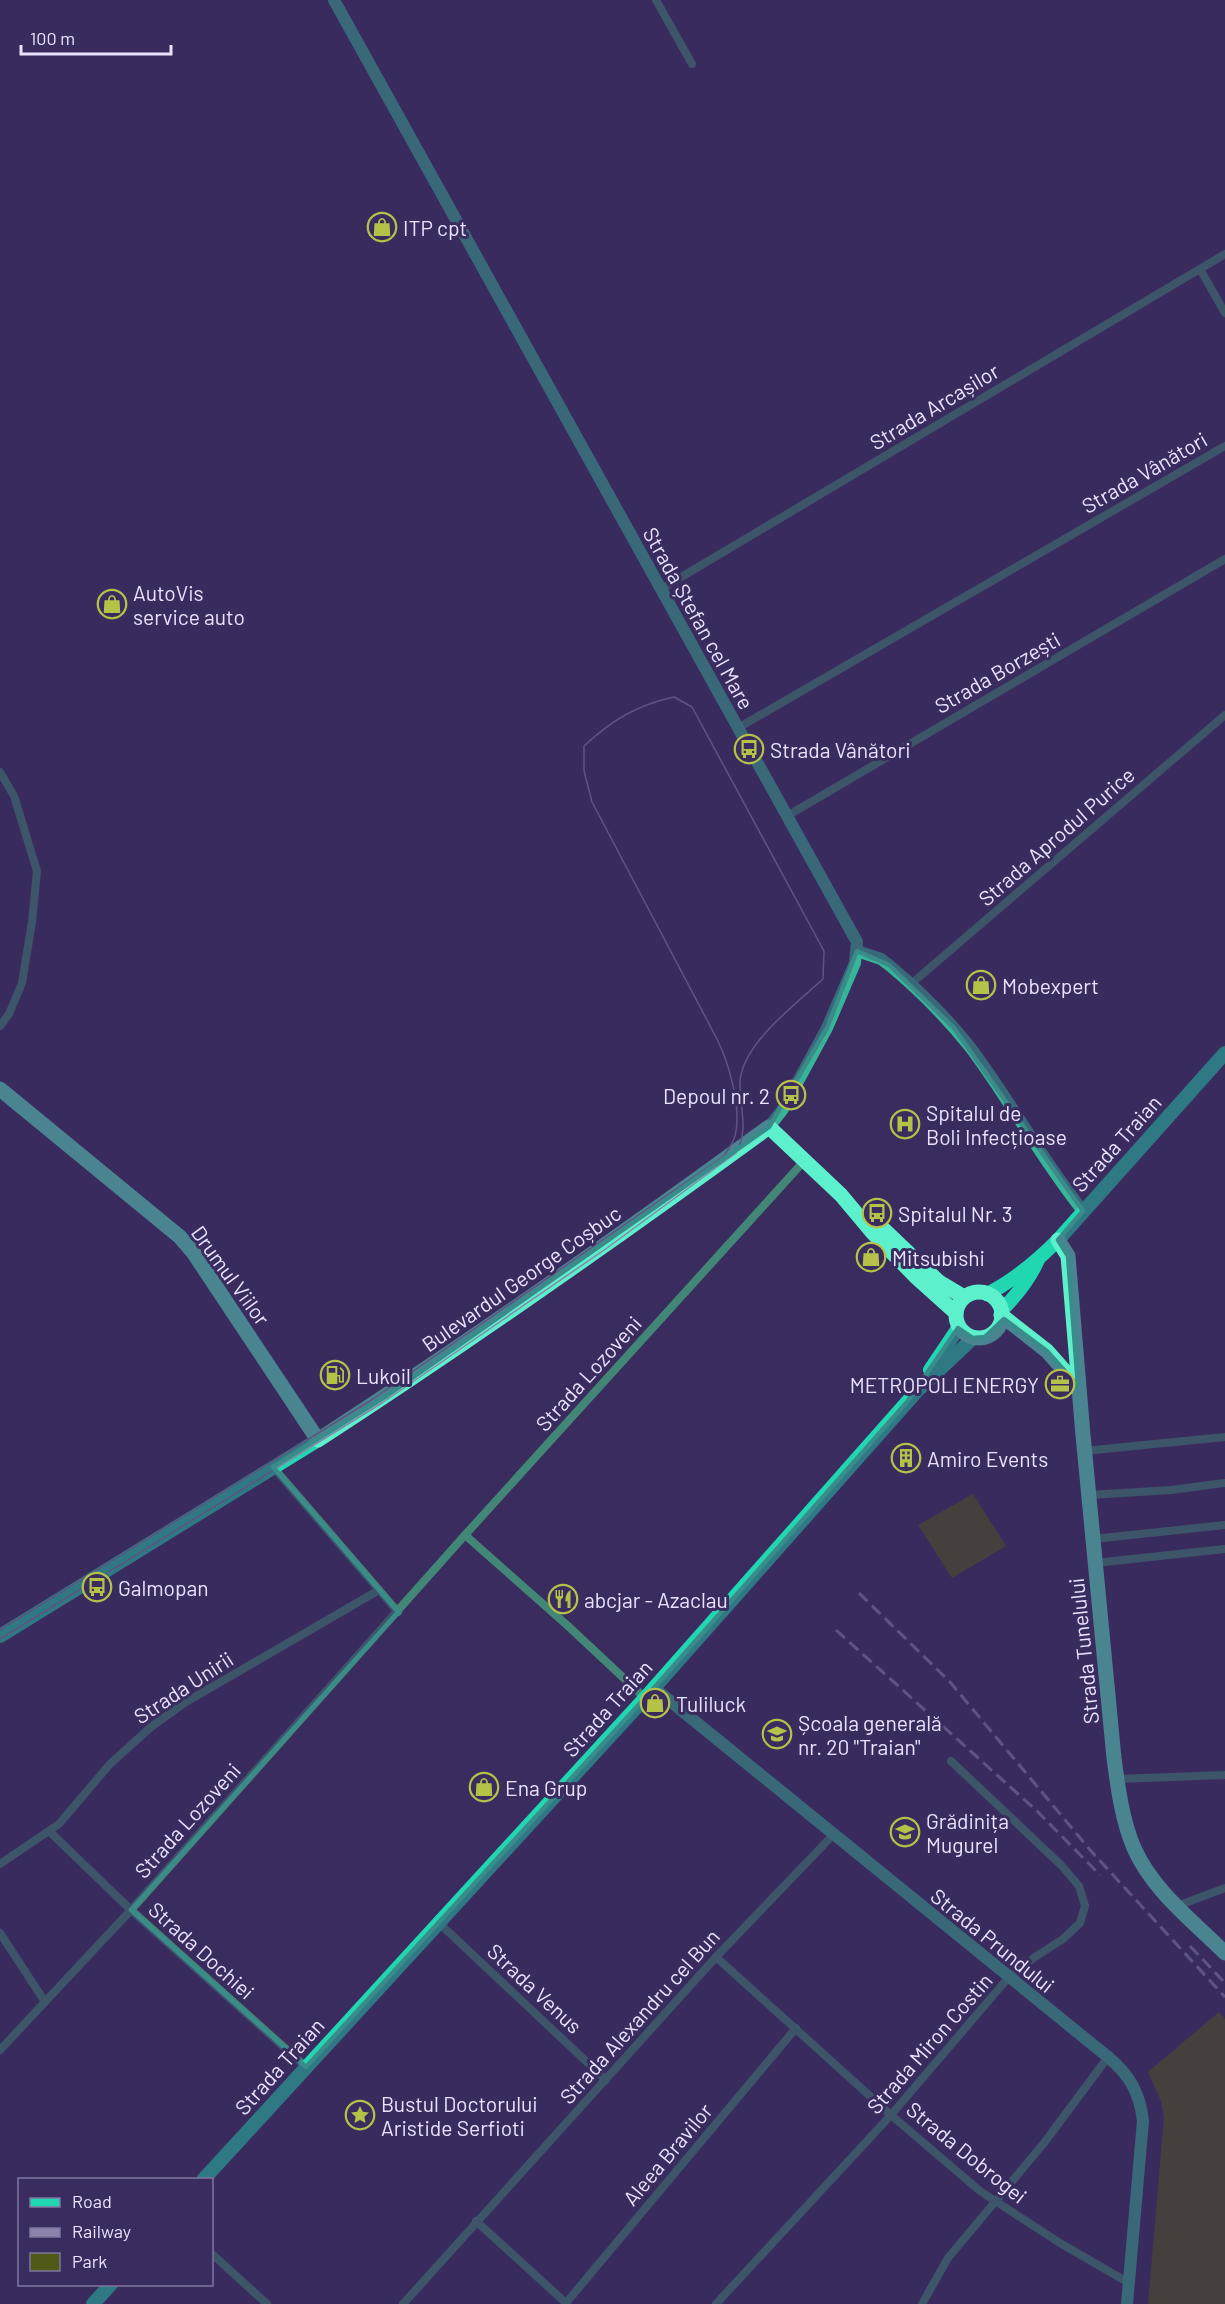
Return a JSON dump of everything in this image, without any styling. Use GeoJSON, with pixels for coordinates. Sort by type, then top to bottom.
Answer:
{"type":"FeatureCollection","features":[{"type":"Feature","properties":{"kind":"highway","name":"Drumul Viilor"},"geometry":{"type":"LineString","coordinates":[[0,1089],[180,1237],[193,1252],[318,1440]]}},
{"type":"Feature","properties":{"kind":"highway"},"geometry":{"type":"LineString","coordinates":[[769,1127],[841,1195],[887,1248],[973,1338],[985,1337],[994,1332],[1000,1324],[1001,1313],[998,1304],[987,1294],[975,1293],[964,1297],[960,1302],[957,1320]]}},
{"type":"Feature","properties":{"kind":"highway","name":"Bulevardul George Coșbuc"},"geometry":{"type":"LineString","coordinates":[[318,1440],[378,1402],[603,1247],[769,1127]]}},
{"type":"Feature","properties":{"kind":"highway"},"geometry":{"type":"LineString","coordinates":[[841,1195],[874,1220],[939,1281],[964,1297]]}},
{"type":"Feature","properties":{"kind":"highway","name":"Strada Tunelului"},"geometry":{"type":"LineString","coordinates":[[1058,1240],[1068,1256],[1084,1450],[1121,1803],[1134,1847],[1153,1879],[1225,1953]]}},
{"type":"Feature","properties":{"kind":"highway"},"geometry":{"type":"LineString","coordinates":[[1001,1313],[1059,1362],[1078,1386]]}},
{"type":"Feature","properties":{"kind":"highway"},"geometry":{"type":"LineString","coordinates":[[994,1332],[1022,1332]]}},
{"type":"Feature","properties":{"kind":"main road","name":"Strada Traian"},"geometry":{"type":"LineString","coordinates":[[987,1294],[1002,1287],[1058,1240],[1225,1053]]}},
{"type":"Feature","properties":{"kind":"main road","name":"Strada Traian"},"geometry":{"type":"LineString","coordinates":[[1001,1313],[1030,1277],[1038,1259]]}},
{"type":"Feature","properties":{"kind":"main road","name":"Strada Traian"},"geometry":{"type":"LineString","coordinates":[[916,1392],[957,1320]]}},
{"type":"Feature","properties":{"kind":"main road","name":"Strada Traian"},"geometry":{"type":"LineString","coordinates":[[205,2178],[650,1693],[916,1392],[973,1338]]}},
{"type":"Feature","properties":{"kind":"main road","name":"Bulevardul George Coșbuc"},"geometry":{"type":"LineString","coordinates":[[0,1636],[318,1440]]}},
{"type":"Feature","properties":{"kind":"main road"},"geometry":{"type":"LineString","coordinates":[[93,2304],[109,2286]]}},
{"type":"Feature","properties":{"kind":"street","name":"Strada Ștefan cel Mare"},"geometry":{"type":"LineString","coordinates":[[334,0],[850,930],[858,951]]}},
{"type":"Feature","properties":{"kind":"street"},"geometry":{"type":"LineString","coordinates":[[656,0],[692,64]]}},
{"type":"Feature","properties":{"kind":"street","name":"Strada Arcașilor"},"geometry":{"type":"LineString","coordinates":[[661,589],[1225,254]]}},
{"type":"Feature","properties":{"kind":"street"},"geometry":{"type":"LineString","coordinates":[[1200,269],[1225,313]]}},
{"type":"Feature","properties":{"kind":"street","name":"Strada Vânători"},"geometry":{"type":"LineString","coordinates":[[738,728],[1225,446]]}},
{"type":"Feature","properties":{"kind":"street","name":"Strada Borzești"},"geometry":{"type":"LineString","coordinates":[[787,816],[1225,559]]}},
{"type":"Feature","properties":{"kind":"street","name":"Strada Aprodul Purice"},"geometry":{"type":"LineString","coordinates":[[911,984],[1225,715]]}},
{"type":"Feature","properties":{"kind":"street"},"geometry":{"type":"LineString","coordinates":[[0,772],[14,796],[37,871],[22,983],[9,1014],[0,1026]]}},
{"type":"Feature","properties":{"kind":"street"},"geometry":{"type":"LineString","coordinates":[[858,951],[881,959],[911,984],[954,1028],[971,1049],[1058,1179],[1083,1211]]}},
{"type":"Feature","properties":{"kind":"street","name":"Bulevardul George Coșbuc"},"geometry":{"type":"LineString","coordinates":[[769,1127],[783,1109],[827,1028],[850,978],[858,951]]}},
{"type":"Feature","properties":{"kind":"street","name":"Strada Lozoveni"},"geometry":{"type":"LineString","coordinates":[[2,2045],[131,1910],[805,1160]]}},
{"type":"Feature","properties":{"kind":"street"},"geometry":{"type":"LineString","coordinates":[[1084,1450],[1225,1437]]}},
{"type":"Feature","properties":{"kind":"street"},"geometry":{"type":"LineString","coordinates":[[273,1467],[398,1612]]}},
{"type":"Feature","properties":{"kind":"street"},"geometry":{"type":"LineString","coordinates":[[1089,1495],[1225,1484]]}},
{"type":"Feature","properties":{"kind":"street"},"geometry":{"type":"LineString","coordinates":[[1093,1539],[1225,1525]]}},
{"type":"Feature","properties":{"kind":"street","name":"Strada Prundului"},"geometry":{"type":"LineString","coordinates":[[465,1536],[568,1626],[650,1693],[833,1835],[1120,2067],[1137,2091],[1143,2121],[1127,2304]]}},
{"type":"Feature","properties":{"kind":"street"},"geometry":{"type":"LineString","coordinates":[[1095,1563],[1225,1549]]}},
{"type":"Feature","properties":{"kind":"street","name":"Strada Unirii"},"geometry":{"type":"LineString","coordinates":[[0,1864],[50,1832],[110,1764],[151,1727],[186,1702],[380,1590]]}},
{"type":"Feature","properties":{"kind":"street","name":"Strada Miron Costin"},"geometry":{"type":"LineString","coordinates":[[716,2304],[891,2115],[1008,1978],[1080,1923],[1085,1906],[1078,1887],[1061,1865],[951,1761]]}},
{"type":"Feature","properties":{"kind":"street"},"geometry":{"type":"LineString","coordinates":[[1117,1779],[1225,1775]]}},
{"type":"Feature","properties":{"kind":"street","name":"Strada Dochiei"},"geometry":{"type":"LineString","coordinates":[[50,1832],[131,1910],[306,2067]]}},
{"type":"Feature","properties":{"kind":"street","name":"Strada Alexandru cel Bun"},"geometry":{"type":"LineString","coordinates":[[403,2304],[716,1957],[833,1835]]}},
{"type":"Feature","properties":{"kind":"street"},"geometry":{"type":"LineString","coordinates":[[1177,1906],[1225,1888]]}},
{"type":"Feature","properties":{"kind":"street","name":"Strada Venus"},"geometry":{"type":"LineString","coordinates":[[440,1923],[606,2080]]}},
{"type":"Feature","properties":{"kind":"street"},"geometry":{"type":"LineString","coordinates":[[0,1933],[45,2002]]}},
{"type":"Feature","properties":{"kind":"street","name":"Strada Dobrogei"},"geometry":{"type":"LineString","coordinates":[[716,1957],[891,2115],[996,2202],[1129,2283]]}},
{"type":"Feature","properties":{"kind":"street","name":"Aleea Bravilor"},"geometry":{"type":"LineString","coordinates":[[567,2303],[796,2028]]}},
{"type":"Feature","properties":{"kind":"street"},"geometry":{"type":"LineString","coordinates":[[922,2304],[948,2258],[1044,2143],[1108,2057]]}},
{"type":"Feature","properties":{"kind":"street"},"geometry":{"type":"LineString","coordinates":[[476,2222],[567,2303]]}},
{"type":"Feature","properties":{"kind":"street"},"geometry":{"type":"LineString","coordinates":[[213,2255],[267,2304]]}},
{"type":"Feature","properties":{"kind":"highlighted area"},"geometry":{"type":"Polygon","coordinates":[[[857,951],[889,965],[954,1028],[1083,1211],[1058,1240],[1068,1256],[1078,1386],[1047,1351],[1004,1319],[985,1337],[973,1338],[958,1328],[907,1402],[645,1698],[306,2067],[131,1910],[398,1612],[273,1467],[388,1395],[769,1127],[827,1028],[857,951]]]}},
{"type":"Feature","properties":{"kind":"green space"},"geometry":{"type":"Polygon","coordinates":[[[973,1494],[1006,1546],[952,1578],[918,1525],[973,1494]]]}},
{"type":"Feature","properties":{"kind":"green space"},"geometry":{"type":"Polygon","coordinates":[[[1219,2012],[1225,2019],[1225,2304],[1148,2304],[1164,2117],[1161,2101],[1148,2072],[1219,2012]]]}},
{"type":"Feature","properties":{"kind":"tram line"},"geometry":{"type":"LineString","coordinates":[[0,1630],[370,1401],[724,1156],[734,1139],[737,1125],[736,1100],[726,1060],[592,802],[584,771],[584,746],[605,728],[626,715],[648,704],[674,697],[692,707],[824,951],[823,979],[771,1027],[759,1041],[742,1070],[740,1085],[743,1128],[736,1153],[607,1248],[382,1403],[0,1639]]}},
{"type":"Feature","properties":{"kind":"railway"},"geometry":{"type":"LineString","coordinates":[[859,1593],[950,1682],[1091,1851],[1225,1997]]}},
{"type":"Feature","properties":{"kind":"railway"},"geometry":{"type":"LineString","coordinates":[[836,1630],[1037,1811],[1100,1875]]}},
{"type":"Feature","properties":{"kind":"railway"},"geometry":{"type":"LineString","coordinates":[[1190,1946],[1225,1983]]}},
{"type":"Feature","properties":{"kind":"place","name":"ITP cpt"},"geometry":{"type":"Point","coordinates":[382,227]}},
{"type":"Feature","properties":{"kind":"place","name":"AutoVis service auto"},"geometry":{"type":"Point","coordinates":[112,604]}},
{"type":"Feature","properties":{"kind":"place","name":"Strada Vânători"},"geometry":{"type":"Point","coordinates":[749,749]}},
{"type":"Feature","properties":{"kind":"place","name":"Mobexpert"},"geometry":{"type":"Point","coordinates":[981,985]}},
{"type":"Feature","properties":{"kind":"place","name":"Depoul nr. 2"},"geometry":{"type":"Point","coordinates":[791,1095]}},
{"type":"Feature","properties":{"kind":"place","name":"Spitalul de Boli Infecțioase"},"geometry":{"type":"Point","coordinates":[905,1124]}},
{"type":"Feature","properties":{"kind":"place","name":"Spitalul Nr. 3"},"geometry":{"type":"Point","coordinates":[877,1213]}},
{"type":"Feature","properties":{"kind":"place","name":"Mitsubishi"},"geometry":{"type":"Point","coordinates":[871,1257]}},
{"type":"Feature","properties":{"kind":"place","name":"Lukoil"},"geometry":{"type":"Point","coordinates":[335,1375]}},
{"type":"Feature","properties":{"kind":"place","name":"METROPOLI ENERGY"},"geometry":{"type":"Point","coordinates":[1060,1384]}},
{"type":"Feature","properties":{"kind":"place","name":"Amiro Events"},"geometry":{"type":"Point","coordinates":[906,1458]}},
{"type":"Feature","properties":{"kind":"place","name":"Galmopan"},"geometry":{"type":"Point","coordinates":[97,1587]}},
{"type":"Feature","properties":{"kind":"place","name":"abcjar - Azaclau"},"geometry":{"type":"Point","coordinates":[563,1599]}},
{"type":"Feature","properties":{"kind":"place","name":"Tuliluck"},"geometry":{"type":"Point","coordinates":[655,1703]}},
{"type":"Feature","properties":{"kind":"place","name":"Școala generală nr. 20 \"Traian\""},"geometry":{"type":"Point","coordinates":[777,1734]}},
{"type":"Feature","properties":{"kind":"place","name":"Ena Grup"},"geometry":{"type":"Point","coordinates":[484,1787]}},
{"type":"Feature","properties":{"kind":"place","name":"Grădinița Mugurel"},"geometry":{"type":"Point","coordinates":[905,1832]}},
{"type":"Feature","properties":{"kind":"place","name":"Bustul Doctorului Aristide Serfioti"},"geometry":{"type":"Point","coordinates":[360,2115]}}]}
